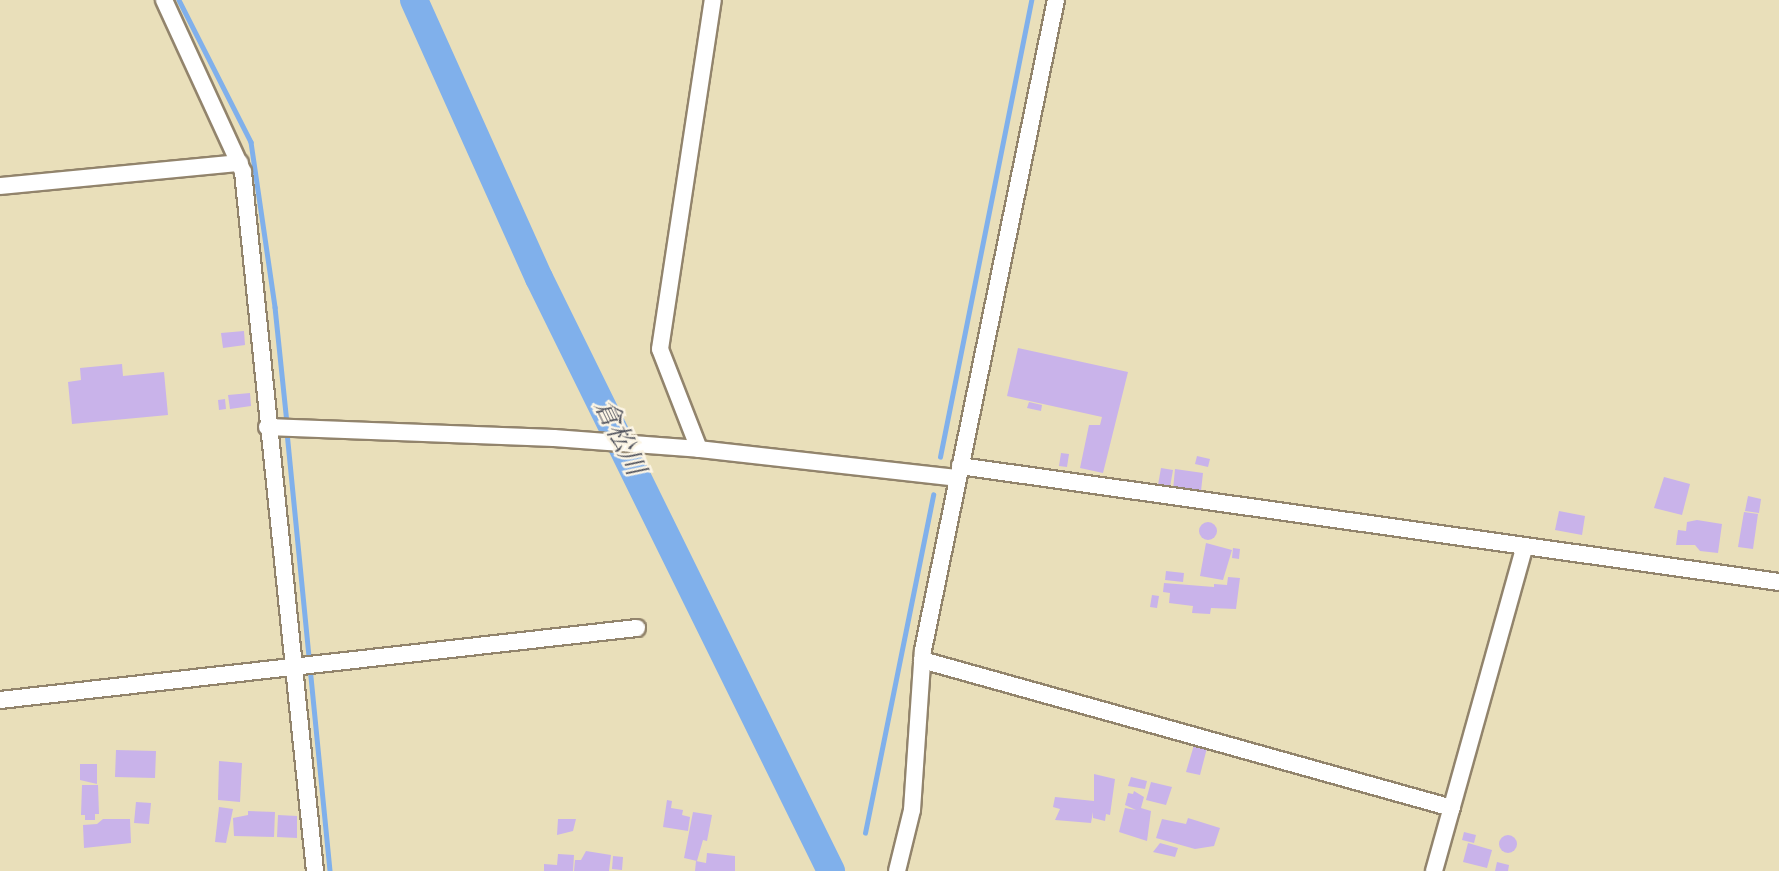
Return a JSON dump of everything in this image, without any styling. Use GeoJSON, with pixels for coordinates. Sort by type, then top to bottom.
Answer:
{"type":"FeatureCollection","features":[{"type":"Feature","properties":{"kind":"street"},"geometry":{"type":"LineString","coordinates":[[164,0],[240,163],[273,428],[315,871]]}},
{"type":"Feature","properties":{"kind":"street"},"geometry":{"type":"LineString","coordinates":[[699,449],[660,349],[713,0]]}},
{"type":"Feature","properties":{"kind":"street"},"geometry":{"type":"LineString","coordinates":[[897,871],[912,810],[922,660],[958,472],[1056,0]]}},
{"type":"Feature","properties":{"kind":"street"},"geometry":{"type":"LineString","coordinates":[[0,186],[240,163]]}},
{"type":"Feature","properties":{"kind":"street"},"geometry":{"type":"LineString","coordinates":[[273,428],[554,438],[958,472],[1779,582]]}},
{"type":"Feature","properties":{"kind":"street"},"geometry":{"type":"LineString","coordinates":[[1434,871],[1524,548]]}},
{"type":"Feature","properties":{"kind":"street"},"geometry":{"type":"LineString","coordinates":[[0,700],[637,628]]}},
{"type":"Feature","properties":{"kind":"street"},"geometry":{"type":"LineString","coordinates":[[922,660],[1452,808]]}},
{"type":"Feature","properties":{"kind":"building"},"geometry":{"type":"Polygon","coordinates":[[[244,331],[245,345],[223,348],[221,333],[244,331]]]}},
{"type":"Feature","properties":{"kind":"building"},"geometry":{"type":"Polygon","coordinates":[[[1018,348],[1128,372],[1103,473],[1080,468],[1089,425],[1100,425],[1102,417],[1007,396],[1018,348]]]}},
{"type":"Feature","properties":{"kind":"building"},"geometry":{"type":"Polygon","coordinates":[[[122,364],[123,376],[164,372],[168,415],[72,424],[68,382],[81,380],[80,368],[122,364]]]}},
{"type":"Feature","properties":{"kind":"building"},"geometry":{"type":"Polygon","coordinates":[[[250,393],[251,406],[230,409],[228,395],[250,393]]]}},
{"type":"Feature","properties":{"kind":"building"},"geometry":{"type":"Polygon","coordinates":[[[225,399],[226,409],[219,410],[218,400],[225,399]]]}},
{"type":"Feature","properties":{"kind":"building"},"geometry":{"type":"Polygon","coordinates":[[[1029,402],[1042,405],[1041,411],[1027,408],[1029,402]]]}},
{"type":"Feature","properties":{"kind":"building"},"geometry":{"type":"Polygon","coordinates":[[[1061,453],[1069,454],[1067,467],[1059,466],[1061,453]]]}},
{"type":"Feature","properties":{"kind":"building"},"geometry":{"type":"Polygon","coordinates":[[[1197,456],[1210,459],[1208,467],[1195,464],[1197,456]]]}},
{"type":"Feature","properties":{"kind":"building"},"geometry":{"type":"Polygon","coordinates":[[[1161,468],[1173,470],[1170,487],[1158,485],[1161,468]]]}},
{"type":"Feature","properties":{"kind":"building"},"geometry":{"type":"Polygon","coordinates":[[[1175,469],[1203,473],[1201,491],[1173,490],[1175,469]]]}},
{"type":"Feature","properties":{"kind":"building"},"geometry":{"type":"Polygon","coordinates":[[[1664,477],[1690,484],[1682,515],[1654,508],[1664,477]]]}},
{"type":"Feature","properties":{"kind":"building"},"geometry":{"type":"Polygon","coordinates":[[[1748,496],[1761,499],[1759,513],[1745,511],[1748,496]]]}},
{"type":"Feature","properties":{"kind":"building"},"geometry":{"type":"Polygon","coordinates":[[[1559,511],[1585,516],[1582,535],[1555,530],[1559,511]]]}},
{"type":"Feature","properties":{"kind":"building"},"geometry":{"type":"Polygon","coordinates":[[[1744,512],[1758,514],[1753,549],[1738,547],[1744,512]]]}},
{"type":"Feature","properties":{"kind":"building"},"geometry":{"type":"Polygon","coordinates":[[[1697,520],[1722,524],[1718,553],[1700,551],[1695,545],[1676,545],[1678,530],[1686,531],[1687,522],[1697,520]]]}},
{"type":"Feature","properties":{"kind":"building"},"geometry":{"type":"Polygon","coordinates":[[[1204,522],[1212,522],[1217,527],[1215,538],[1204,540],[1199,535],[1199,527],[1204,522]]]}},
{"type":"Feature","properties":{"kind":"building"},"geometry":{"type":"Polygon","coordinates":[[[1206,543],[1232,550],[1223,580],[1200,576],[1206,543]]]}},
{"type":"Feature","properties":{"kind":"building"},"geometry":{"type":"Polygon","coordinates":[[[1233,548],[1240,549],[1239,559],[1232,558],[1233,548]]]}},
{"type":"Feature","properties":{"kind":"building"},"geometry":{"type":"Polygon","coordinates":[[[1166,571],[1184,573],[1183,582],[1165,580],[1166,571]]]}},
{"type":"Feature","properties":{"kind":"building"},"geometry":{"type":"Polygon","coordinates":[[[1228,577],[1240,578],[1236,609],[1211,608],[1210,614],[1192,613],[1193,606],[1169,603],[1170,593],[1163,592],[1164,583],[1214,587],[1214,584],[1227,585],[1228,577]]]}},
{"type":"Feature","properties":{"kind":"building"},"geometry":{"type":"Polygon","coordinates":[[[1152,595],[1159,596],[1157,608],[1150,607],[1152,595]]]}},
{"type":"Feature","properties":{"kind":"building"},"geometry":{"type":"Polygon","coordinates":[[[1194,745],[1207,748],[1200,775],[1186,772],[1194,745]]]}},
{"type":"Feature","properties":{"kind":"building"},"geometry":{"type":"Polygon","coordinates":[[[116,750],[156,751],[155,778],[115,777],[116,750]]]}},
{"type":"Feature","properties":{"kind":"building"},"geometry":{"type":"Polygon","coordinates":[[[219,761],[242,763],[240,802],[218,800],[219,761]]]}},
{"type":"Feature","properties":{"kind":"building"},"geometry":{"type":"Polygon","coordinates":[[[80,764],[97,764],[97,784],[80,780],[80,764]]]}},
{"type":"Feature","properties":{"kind":"building"},"geometry":{"type":"Polygon","coordinates":[[[1094,774],[1115,779],[1110,815],[1106,814],[1105,821],[1093,818],[1093,812],[1091,823],[1055,820],[1060,809],[1053,807],[1055,797],[1094,801],[1094,774]]]}},
{"type":"Feature","properties":{"kind":"building"},"geometry":{"type":"Polygon","coordinates":[[[1131,777],[1147,781],[1145,789],[1128,786],[1131,777]]]}},
{"type":"Feature","properties":{"kind":"building"},"geometry":{"type":"Polygon","coordinates":[[[1151,782],[1172,787],[1166,805],[1146,800],[1151,782]]]}},
{"type":"Feature","properties":{"kind":"building"},"geometry":{"type":"Polygon","coordinates":[[[82,785],[98,785],[99,814],[95,814],[95,820],[85,820],[85,815],[81,815],[82,785]]]}},
{"type":"Feature","properties":{"kind":"building"},"geometry":{"type":"Polygon","coordinates":[[[1134,791],[1144,797],[1141,808],[1151,811],[1147,841],[1119,832],[1125,808],[1136,810],[1125,805],[1128,793],[1133,794],[1134,791]]]}},
{"type":"Feature","properties":{"kind":"building"},"geometry":{"type":"Polygon","coordinates":[[[667,800],[672,801],[671,808],[683,810],[682,815],[690,817],[688,831],[663,827],[667,800]]]}},
{"type":"Feature","properties":{"kind":"building"},"geometry":{"type":"Polygon","coordinates":[[[136,802],[151,803],[149,824],[134,823],[136,802]]]}},
{"type":"Feature","properties":{"kind":"building"},"geometry":{"type":"Polygon","coordinates":[[[219,807],[233,809],[226,843],[215,842],[219,807]]]}},
{"type":"Feature","properties":{"kind":"building"},"geometry":{"type":"Polygon","coordinates":[[[248,811],[275,812],[274,837],[234,836],[233,818],[248,815],[248,811]]]}},
{"type":"Feature","properties":{"kind":"building"},"geometry":{"type":"Polygon","coordinates":[[[693,812],[712,815],[707,841],[703,840],[697,861],[684,858],[693,812]]]}},
{"type":"Feature","properties":{"kind":"building"},"geometry":{"type":"Polygon","coordinates":[[[278,815],[297,816],[297,838],[277,837],[278,815]]]}},
{"type":"Feature","properties":{"kind":"building"},"geometry":{"type":"Polygon","coordinates":[[[1188,818],[1220,828],[1214,846],[1195,849],[1156,838],[1162,819],[1186,824],[1188,818]]]}},
{"type":"Feature","properties":{"kind":"building"},"geometry":{"type":"Polygon","coordinates":[[[103,819],[130,819],[131,843],[84,848],[83,825],[97,824],[103,819]]]}},
{"type":"Feature","properties":{"kind":"building"},"geometry":{"type":"Polygon","coordinates":[[[558,819],[576,819],[573,831],[557,835],[558,819]]]}},
{"type":"Feature","properties":{"kind":"building"},"geometry":{"type":"Polygon","coordinates":[[[1464,832],[1476,835],[1474,843],[1462,840],[1464,832]]]}},
{"type":"Feature","properties":{"kind":"building"},"geometry":{"type":"Polygon","coordinates":[[[1504,835],[1512,835],[1517,840],[1515,851],[1504,853],[1499,848],[1499,840],[1504,835]]]}},
{"type":"Feature","properties":{"kind":"building"},"geometry":{"type":"Polygon","coordinates":[[[1160,843],[1178,848],[1175,857],[1153,852],[1160,843]]]}},
{"type":"Feature","properties":{"kind":"building"},"geometry":{"type":"Polygon","coordinates":[[[1468,843],[1492,850],[1487,868],[1463,862],[1468,843]]]}},
{"type":"Feature","properties":{"kind":"building"},"geometry":{"type":"Polygon","coordinates":[[[586,851],[611,855],[609,871],[574,871],[575,860],[581,860],[586,851]]]}},
{"type":"Feature","properties":{"kind":"building"},"geometry":{"type":"Polygon","coordinates":[[[707,853],[735,856],[735,871],[695,871],[696,861],[706,863],[707,853]]]}},
{"type":"Feature","properties":{"kind":"building"},"geometry":{"type":"Polygon","coordinates":[[[558,854],[574,855],[573,871],[544,871],[544,864],[557,865],[558,854]]]}},
{"type":"Feature","properties":{"kind":"building"},"geometry":{"type":"Polygon","coordinates":[[[613,856],[623,857],[622,870],[612,869],[613,856]]]}},
{"type":"Feature","properties":{"kind":"building"},"geometry":{"type":"Polygon","coordinates":[[[1497,862],[1509,865],[1508,871],[1495,871],[1497,862]]]}},
{"type":"Feature","properties":{"kind":"waterway"},"geometry":{"type":"LineString","coordinates":[[179,0],[251,142],[275,307],[287,423]]}},
{"type":"Feature","properties":{"kind":"waterway","name":"倉松川"},"geometry":{"type":"LineString","coordinates":[[414,0],[539,278],[831,871]]}},
{"type":"Feature","properties":{"kind":"waterway"},"geometry":{"type":"LineString","coordinates":[[940,457],[1031,0]]}},
{"type":"Feature","properties":{"kind":"waterway"},"geometry":{"type":"LineString","coordinates":[[287,432],[330,871]]}},
{"type":"Feature","properties":{"kind":"waterway"},"geometry":{"type":"LineString","coordinates":[[865,833],[933,495]]}}]}
